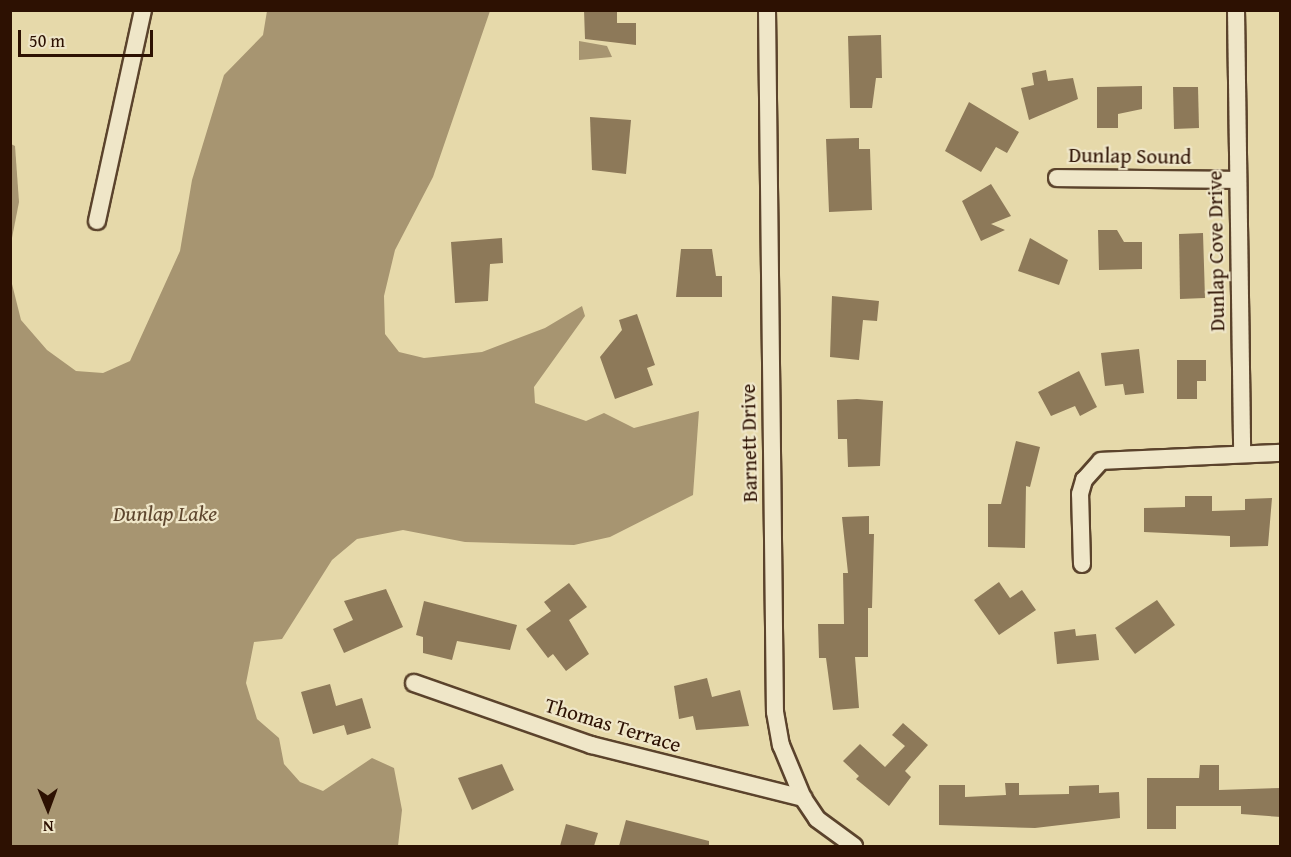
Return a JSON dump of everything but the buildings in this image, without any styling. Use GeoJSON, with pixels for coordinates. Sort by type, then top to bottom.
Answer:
{"type":"FeatureCollection","features":[{"type":"Feature","properties":{"kind":"street"},"geometry":{"type":"LineString","coordinates":[[97,221],[143,10]]}},
{"type":"Feature","properties":{"kind":"street","name":"Barnett Drive"},"geometry":{"type":"LineString","coordinates":[[767,10],[776,712],[782,745],[803,798],[817,819],[854,846]]}},
{"type":"Feature","properties":{"kind":"street","name":"Dunlap Cove Drive"},"geometry":{"type":"LineString","coordinates":[[1236,10],[1242,453]]}},
{"type":"Feature","properties":{"kind":"street","name":"Dunlap Sound"},"geometry":{"type":"LineString","coordinates":[[1057,178],[1238,180]]}},
{"type":"Feature","properties":{"kind":"street"},"geometry":{"type":"LineString","coordinates":[[1082,564],[1080,494],[1090,470],[1101,461],[1281,453]]}},
{"type":"Feature","properties":{"kind":"street","name":"Thomas Terrace"},"geometry":{"type":"LineString","coordinates":[[414,683],[591,745],[803,798]]}},
{"type":"Feature","properties":{"kind":"water","name":"Dunlap Lake"},"geometry":{"type":"Polygon","coordinates":[[[267,11],[490,11],[433,177],[395,250],[384,296],[385,334],[399,352],[424,358],[482,352],[545,328],[582,306],[585,316],[534,387],[535,403],[586,421],[604,413],[634,428],[699,411],[693,495],[610,537],[574,545],[465,542],[403,530],[357,539],[332,560],[282,639],[254,642],[246,683],[257,719],[279,738],[284,764],[300,782],[323,791],[372,758],[394,768],[402,810],[398,846],[11,846],[11,280],[21,320],[47,350],[76,371],[103,373],[130,361],[180,251],[192,180],[224,75],[263,35],[267,11]]]}},
{"type":"Feature","properties":{"kind":"water"},"geometry":{"type":"Polygon","coordinates":[[[579,41],[607,46],[612,57],[579,60],[579,41]]]}},
{"type":"Feature","properties":{"kind":"water"},"geometry":{"type":"Polygon","coordinates":[[[11,144],[15,146],[19,202],[11,243],[11,144]]]}}]}
